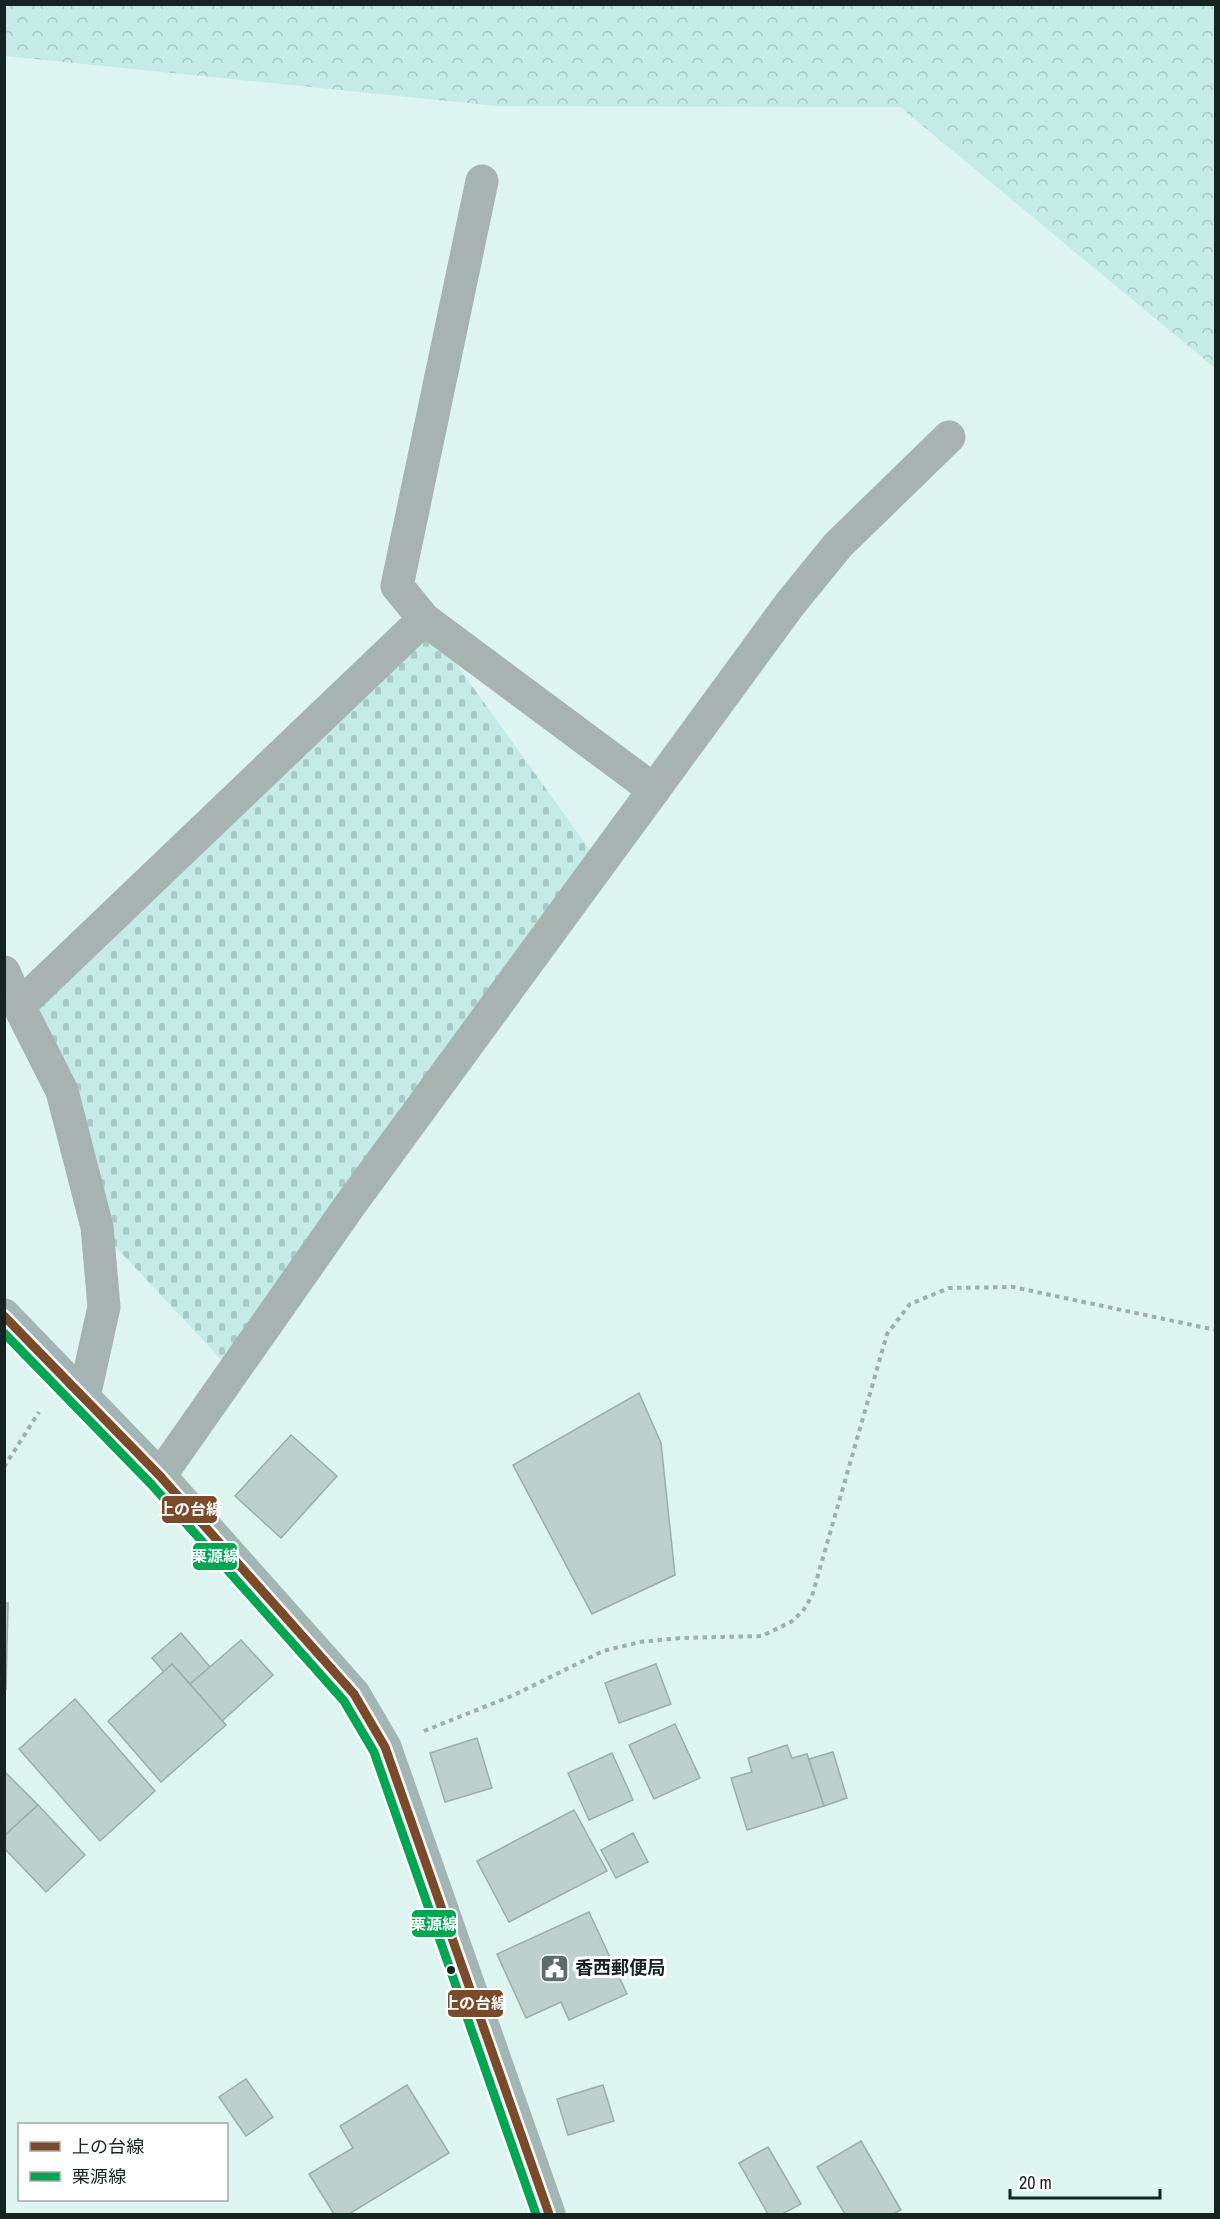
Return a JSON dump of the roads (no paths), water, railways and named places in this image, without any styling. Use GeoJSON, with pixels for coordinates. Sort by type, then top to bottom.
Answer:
{"type":"FeatureCollection","features":[{"type":"Feature","properties":{"kind":"main road"},"geometry":{"type":"LineString","coordinates":[[4,1315],[160,1476],[354,1694],[386,1747],[549,2214]]}},
{"type":"Feature","properties":{"kind":"street"},"geometry":{"type":"LineString","coordinates":[[482,181],[398,586],[424,619],[654,790]]}},
{"type":"Feature","properties":{"kind":"street"},"geometry":{"type":"LineString","coordinates":[[160,1476],[350,1205],[790,604],[838,545],[949,436]]}},
{"type":"Feature","properties":{"kind":"street"},"geometry":{"type":"LineString","coordinates":[[19,1006],[424,619]]}},
{"type":"Feature","properties":{"kind":"street"},"geometry":{"type":"LineString","coordinates":[[4,972],[63,1091],[97,1227],[104,1307],[73,1387]]}},
{"type":"Feature","properties":{"kind":"place","name":"香西郵便局"},"geometry":{"type":"Point","coordinates":[554,1968]}}]}
